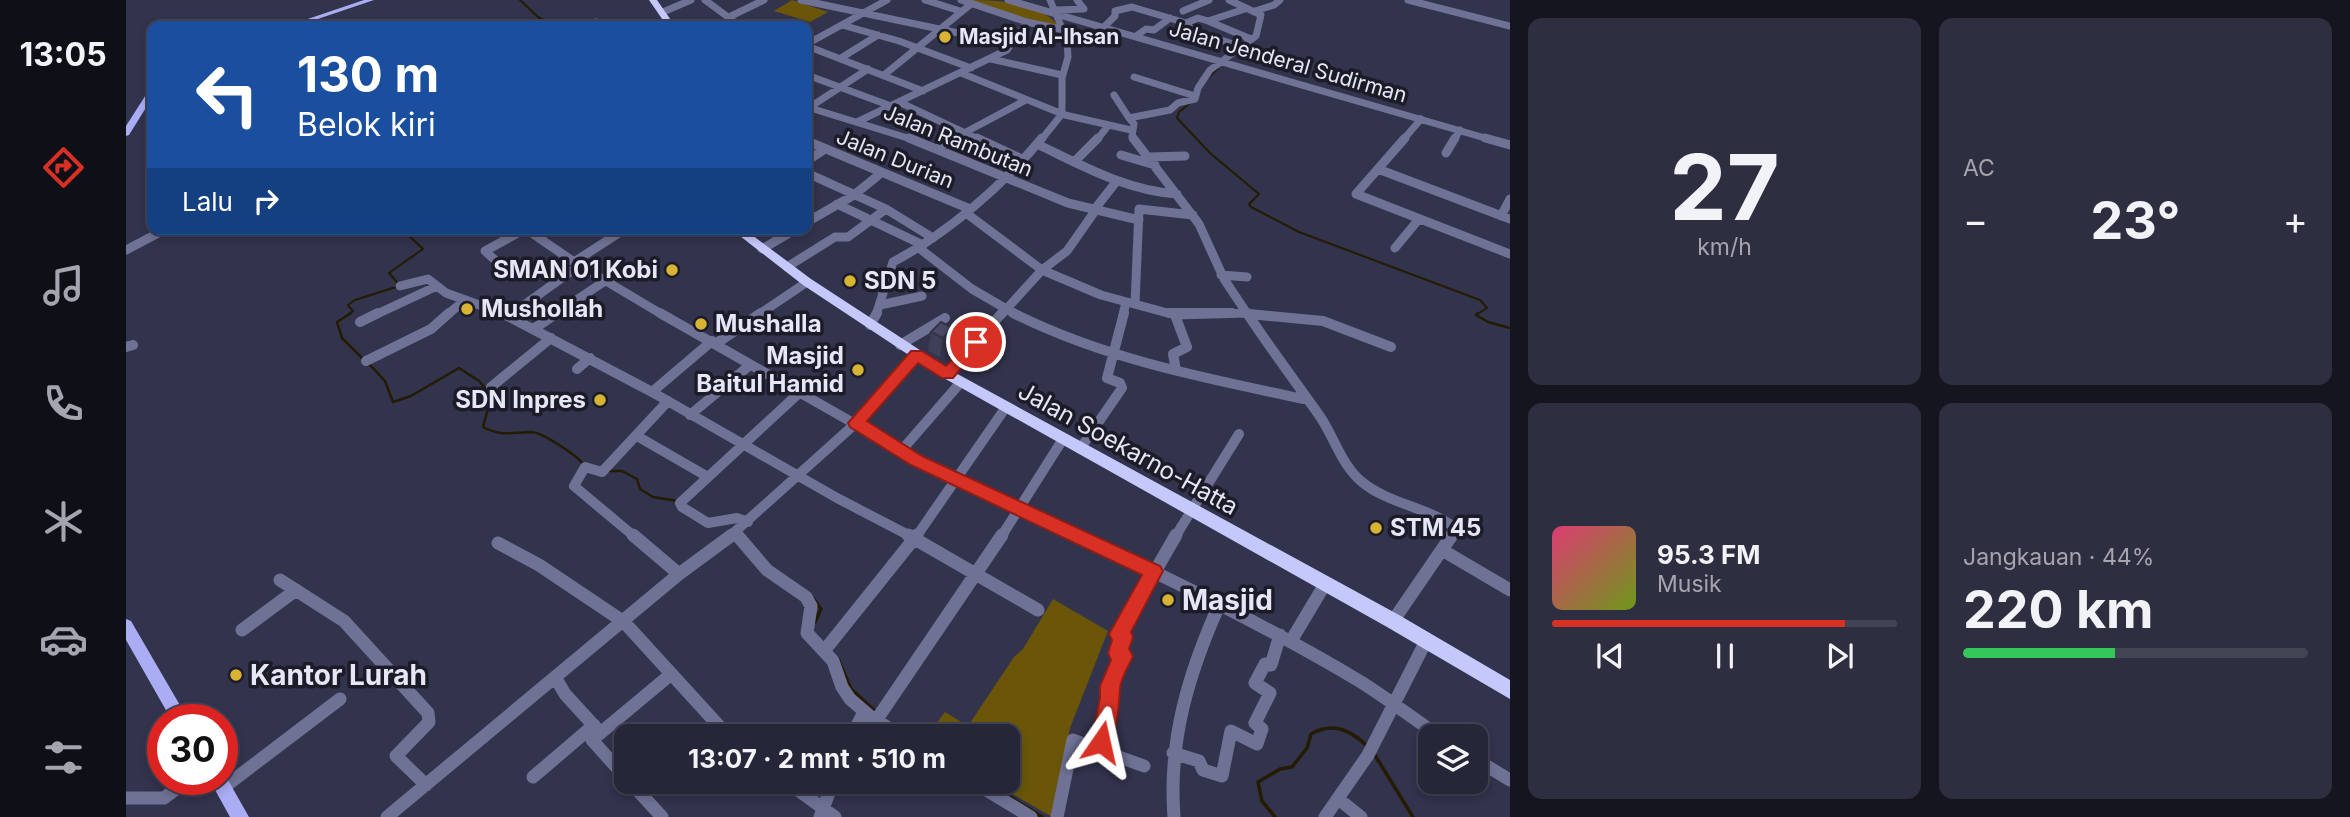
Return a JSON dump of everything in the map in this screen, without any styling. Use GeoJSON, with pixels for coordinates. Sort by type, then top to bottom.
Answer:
{"type":"FeatureCollection","features":[{"type":"Feature","properties":{"kind":"highway"},"geometry":{"type":"LineString","coordinates":[[653,0],[668,21]]}},
{"type":"Feature","properties":{"kind":"highway","name":"Jalan Soekarno-Hatta"},"geometry":{"type":"LineString","coordinates":[[744,235],[807,282],[954,378],[1393,621],[1510,690]]}},
{"type":"Feature","properties":{"kind":"main road"},"geometry":{"type":"LineString","coordinates":[[306,21],[371,0]]}},
{"type":"Feature","properties":{"kind":"main road"},"geometry":{"type":"LineString","coordinates":[[126,133],[147,100]]}},
{"type":"Feature","properties":{"kind":"main road"},"geometry":{"type":"LineString","coordinates":[[126,626],[171,704]]}},
{"type":"Feature","properties":{"kind":"main road"},"geometry":{"type":"LineString","coordinates":[[227,795],[240,817]]}},
{"type":"Feature","properties":{"kind":"street"},"geometry":{"type":"LineString","coordinates":[[663,12],[691,0]]}},
{"type":"Feature","properties":{"kind":"street"},"geometry":{"type":"LineString","coordinates":[[705,0],[734,21]]}},
{"type":"Feature","properties":{"kind":"street"},"geometry":{"type":"LineString","coordinates":[[729,17],[764,0]]}},
{"type":"Feature","properties":{"kind":"street"},"geometry":{"type":"LineString","coordinates":[[805,0],[1011,44]]}},
{"type":"Feature","properties":{"kind":"street"},"geometry":{"type":"LineString","coordinates":[[812,42],[887,0]]}},
{"type":"Feature","properties":{"kind":"street"},"geometry":{"type":"LineString","coordinates":[[925,0],[960,11]]}},
{"type":"Feature","properties":{"kind":"street"},"geometry":{"type":"LineString","coordinates":[[961,0],[1027,22],[1064,30]]}},
{"type":"Feature","properties":{"kind":"street","name":"Jalan Jenderal Sudirman"},"geometry":{"type":"LineString","coordinates":[[1008,0],[1510,145]]}},
{"type":"Feature","properties":{"kind":"street"},"geometry":{"type":"LineString","coordinates":[[870,324],[880,305],[893,262],[933,238],[968,211],[1001,176],[1037,144],[1062,114],[1062,75],[1068,48],[1064,30],[1050,0]]}},
{"type":"Feature","properties":{"kind":"street"},"geometry":{"type":"LineString","coordinates":[[1054,12],[1084,9],[1077,0]]}},
{"type":"Feature","properties":{"kind":"street"},"geometry":{"type":"LineString","coordinates":[[1183,11],[1209,0]]}},
{"type":"Feature","properties":{"kind":"street"},"geometry":{"type":"LineString","coordinates":[[1229,0],[1255,11],[1275,5],[1280,0]]}},
{"type":"Feature","properties":{"kind":"street"},"geometry":{"type":"LineString","coordinates":[[1408,0],[1510,26]]}},
{"type":"Feature","properties":{"kind":"street"},"geometry":{"type":"LineString","coordinates":[[1114,1],[1126,7],[1184,23],[1189,26],[1188,29],[1239,46]]}},
{"type":"Feature","properties":{"kind":"street"},"geometry":{"type":"LineString","coordinates":[[884,75],[935,29],[971,4]]}},
{"type":"Feature","properties":{"kind":"street"},"geometry":{"type":"LineString","coordinates":[[1104,27],[1115,16],[1115,11],[1126,7]]}},
{"type":"Feature","properties":{"kind":"street"},"geometry":{"type":"LineString","coordinates":[[1208,21],[1245,9]]}},
{"type":"Feature","properties":{"kind":"street"},"geometry":{"type":"LineString","coordinates":[[1129,118],[1170,110],[1178,103],[1192,100],[1196,87],[1222,60],[1259,31],[1262,18],[1255,11]]}},
{"type":"Feature","properties":{"kind":"street"},"geometry":{"type":"LineString","coordinates":[[1136,36],[1146,29],[1154,30],[1170,18]]}},
{"type":"Feature","properties":{"kind":"street"},"geometry":{"type":"LineString","coordinates":[[1184,23],[1198,18],[1251,39]]}},
{"type":"Feature","properties":{"kind":"street"},"geometry":{"type":"LineString","coordinates":[[859,121],[1007,50],[1027,22]]}},
{"type":"Feature","properties":{"kind":"street"},"geometry":{"type":"LineString","coordinates":[[842,25],[918,47],[971,68]]}},
{"type":"Feature","properties":{"kind":"street"},"geometry":{"type":"LineString","coordinates":[[841,58],[878,35]]}},
{"type":"Feature","properties":{"kind":"street"},"geometry":{"type":"LineString","coordinates":[[812,47],[923,91]]}},
{"type":"Feature","properties":{"kind":"street"},"geometry":{"type":"LineString","coordinates":[[991,59],[1062,75]]}},
{"type":"Feature","properties":{"kind":"street"},"geometry":{"type":"LineString","coordinates":[[812,104],[868,69]]}},
{"type":"Feature","properties":{"kind":"street"},"geometry":{"type":"LineString","coordinates":[[961,73],[1062,114],[1107,127],[1131,130]]}},
{"type":"Feature","properties":{"kind":"street"},"geometry":{"type":"LineString","coordinates":[[812,77],[895,104],[1022,159]]}},
{"type":"Feature","properties":{"kind":"street"},"geometry":{"type":"LineString","coordinates":[[1134,78],[1195,96]]}},
{"type":"Feature","properties":{"kind":"street"},"geometry":{"type":"LineString","coordinates":[[1114,95],[1134,124],[1131,130],[1133,141],[1152,161],[1193,215],[1221,275],[1304,399],[1320,416],[1356,477],[1394,500],[1452,524],[1454,531],[1393,621]]}},
{"type":"Feature","properties":{"kind":"street"},"geometry":{"type":"LineString","coordinates":[[938,148],[962,132],[1026,100]]}},
{"type":"Feature","properties":{"kind":"street","name":"Jalan Rambutan"},"geometry":{"type":"LineString","coordinates":[[812,108],[938,148],[1045,195],[1139,220]]}},
{"type":"Feature","properties":{"kind":"street"},"geometry":{"type":"LineString","coordinates":[[1422,119],[1356,194],[1510,254]]}},
{"type":"Feature","properties":{"kind":"street"},"geometry":{"type":"LineString","coordinates":[[1075,161],[1107,127]]}},
{"type":"Feature","properties":{"kind":"street"},"geometry":{"type":"LineString","coordinates":[[1446,153],[1460,131]]}},
{"type":"Feature","properties":{"kind":"street"},"geometry":{"type":"LineString","coordinates":[[1500,142],[1502,138],[1510,137]]}},
{"type":"Feature","properties":{"kind":"street","name":"Jalan Durian"},"geometry":{"type":"LineString","coordinates":[[812,143],[968,211],[1042,270],[1080,287],[1175,315],[1249,314],[1323,321],[1391,347]]}},
{"type":"Feature","properties":{"kind":"street"},"geometry":{"type":"LineString","coordinates":[[1037,144],[1116,182],[1155,192],[1177,194]]}},
{"type":"Feature","properties":{"kind":"street"},"geometry":{"type":"LineString","coordinates":[[812,158],[825,149]]}},
{"type":"Feature","properties":{"kind":"street"},"geometry":{"type":"LineString","coordinates":[[1121,155],[1152,161],[1185,156]]}},
{"type":"Feature","properties":{"kind":"street"},"geometry":{"type":"LineString","coordinates":[[1378,170],[1510,219]]}},
{"type":"Feature","properties":{"kind":"street"},"geometry":{"type":"LineString","coordinates":[[812,219],[854,195],[881,173]]}},
{"type":"Feature","properties":{"kind":"street"},"geometry":{"type":"LineString","coordinates":[[812,175],[886,209],[933,238]]}},
{"type":"Feature","properties":{"kind":"street"},"geometry":{"type":"LineString","coordinates":[[901,451],[934,416],[954,378],[1006,310],[1042,270],[1077,241],[1094,210],[1116,182]]}},
{"type":"Feature","properties":{"kind":"street"},"geometry":{"type":"LineString","coordinates":[[1500,216],[1510,199]]}},
{"type":"Feature","properties":{"kind":"street"},"geometry":{"type":"LineString","coordinates":[[837,204],[921,246],[968,286],[1006,310],[1060,336],[1115,355],[1304,399]]}},
{"type":"Feature","properties":{"kind":"street"},"geometry":{"type":"LineString","coordinates":[[787,267],[835,237],[848,237],[886,209]]}},
{"type":"Feature","properties":{"kind":"street"},"geometry":{"type":"LineString","coordinates":[[1080,449],[1121,392],[1122,385],[1107,378],[1130,303],[1139,209],[1193,215]]}},
{"type":"Feature","properties":{"kind":"street"},"geometry":{"type":"LineString","coordinates":[[1395,248],[1419,219]]}},
{"type":"Feature","properties":{"kind":"street"},"geometry":{"type":"LineString","coordinates":[[126,250],[155,235]]}},
{"type":"Feature","properties":{"kind":"street"},"geometry":{"type":"LineString","coordinates":[[496,261],[485,251],[515,235]]}},
{"type":"Feature","properties":{"kind":"street"},"geometry":{"type":"LineString","coordinates":[[535,235],[633,299],[715,342],[750,365],[901,451],[958,481],[1220,603],[1286,638],[1421,724]]}},
{"type":"Feature","properties":{"kind":"street"},"geometry":{"type":"LineString","coordinates":[[509,316],[577,263],[619,235]]}},
{"type":"Feature","properties":{"kind":"street"},"geometry":{"type":"LineString","coordinates":[[762,249],[786,235]]}},
{"type":"Feature","properties":{"kind":"street"},"geometry":{"type":"LineString","coordinates":[[1221,275],[1247,277]]}},
{"type":"Feature","properties":{"kind":"street"},"geometry":{"type":"LineString","coordinates":[[400,286],[428,279],[465,300],[535,328],[1038,610]]}},
{"type":"Feature","properties":{"kind":"street"},"geometry":{"type":"LineString","coordinates":[[535,328],[605,281]]}},
{"type":"Feature","properties":{"kind":"street"},"geometry":{"type":"LineString","coordinates":[[652,392],[715,342],[807,282]]}},
{"type":"Feature","properties":{"kind":"street"},"geometry":{"type":"LineString","coordinates":[[360,322],[437,286]]}},
{"type":"Feature","properties":{"kind":"street"},"geometry":{"type":"LineString","coordinates":[[880,305],[922,296]]}},
{"type":"Feature","properties":{"kind":"street"},"geometry":{"type":"LineString","coordinates":[[366,361],[431,329],[465,300]]}},
{"type":"Feature","properties":{"kind":"street"},"geometry":{"type":"LineString","coordinates":[[1175,315],[1188,347],[1173,354],[1176,370]]}},
{"type":"Feature","properties":{"kind":"street"},"geometry":{"type":"LineString","coordinates":[[900,345],[945,318]]}},
{"type":"Feature","properties":{"kind":"street"},"geometry":{"type":"LineString","coordinates":[[491,387],[551,338]]}},
{"type":"Feature","properties":{"kind":"street"},"geometry":{"type":"LineString","coordinates":[[387,817],[801,476],[855,424],[916,355]]}},
{"type":"Feature","properties":{"kind":"street"},"geometry":{"type":"LineString","coordinates":[[576,369],[590,358]]}},
{"type":"Feature","properties":{"kind":"street"},"geometry":{"type":"LineString","coordinates":[[690,415],[750,365]]}},
{"type":"Feature","properties":{"kind":"street"},"geometry":{"type":"LineString","coordinates":[[799,393],[680,503],[709,524],[722,525],[737,518],[766,570],[806,597],[812,610],[806,631],[834,663],[844,691],[886,724]]}},
{"type":"Feature","properties":{"kind":"street"},"geometry":{"type":"LineString","coordinates":[[668,401],[604,470],[584,467],[574,486],[679,574]]}},
{"type":"Feature","properties":{"kind":"street"},"geometry":{"type":"LineString","coordinates":[[824,651],[874,596],[958,481],[1006,407]]}},
{"type":"Feature","properties":{"kind":"street"},"geometry":{"type":"LineString","coordinates":[[1100,750],[1111,698],[1110,686],[1123,656],[1118,653],[1124,637],[1119,634],[1154,571],[1239,435]]}},
{"type":"Feature","properties":{"kind":"street"},"geometry":{"type":"LineString","coordinates":[[637,436],[708,477]]}},
{"type":"Feature","properties":{"kind":"street"},"geometry":{"type":"LineString","coordinates":[[865,724],[875,715],[975,574],[1063,439]]}},
{"type":"Feature","properties":{"kind":"street"},"geometry":{"type":"LineString","coordinates":[[498,543],[539,565],[624,622],[717,724]]}},
{"type":"Feature","properties":{"kind":"street"},"geometry":{"type":"LineString","coordinates":[[1442,550],[1510,590]]}},
{"type":"Feature","properties":{"kind":"street"},"geometry":{"type":"LineString","coordinates":[[280,580],[344,621],[428,713],[430,720],[425,729],[396,756],[426,785]]}},
{"type":"Feature","properties":{"kind":"street"},"geometry":{"type":"LineString","coordinates":[[1173,753],[1199,761],[1203,770],[1222,776],[1231,731],[1257,744],[1262,729],[1255,723],[1270,693],[1255,683],[1265,664],[1271,665],[1286,638],[1325,584]]}},
{"type":"Feature","properties":{"kind":"street"},"geometry":{"type":"LineString","coordinates":[[242,631],[296,590]]}},
{"type":"Feature","properties":{"kind":"street"},"geometry":{"type":"LineString","coordinates":[[1174,817],[1171,769],[1173,753],[1190,674],[1220,603]]}},
{"type":"Feature","properties":{"kind":"street"},"geometry":{"type":"LineString","coordinates":[[1325,817],[1340,801],[1395,706],[1426,641]]}},
{"type":"Feature","properties":{"kind":"street"},"geometry":{"type":"LineString","coordinates":[[533,777],[670,675]]}},
{"type":"Feature","properties":{"kind":"street"},"geometry":{"type":"LineString","coordinates":[[555,677],[565,694],[597,729]]}},
{"type":"Feature","properties":{"kind":"street"},"geometry":{"type":"LineString","coordinates":[[238,771],[340,699]]}},
{"type":"Feature","properties":{"kind":"street"},"geometry":{"type":"LineString","coordinates":[[597,729],[592,740],[614,764]]}},
{"type":"Feature","properties":{"kind":"street"},"geometry":{"type":"LineString","coordinates":[[1057,817],[1073,740],[1144,766]]}},
{"type":"Feature","properties":{"kind":"street"},"geometry":{"type":"LineString","coordinates":[[1488,767],[1510,780]]}},
{"type":"Feature","properties":{"kind":"street"},"geometry":{"type":"LineString","coordinates":[[641,794],[662,817]]}},
{"type":"Feature","properties":{"kind":"street"},"geometry":{"type":"LineString","coordinates":[[802,794],[826,814],[830,794]]}},
{"type":"Feature","properties":{"kind":"street"},"geometry":{"type":"LineString","coordinates":[[993,794],[1031,817]]}},
{"type":"Feature","properties":{"kind":"street"},"geometry":{"type":"LineString","coordinates":[[126,798],[164,799],[169,795]]}},
{"type":"Feature","properties":{"kind":"street"},"geometry":{"type":"LineString","coordinates":[[1340,801],[1361,817]]}},
{"type":"Feature","properties":{"kind":"shaded area"},"geometry":{"type":"Polygon","coordinates":[[[792,0],[828,12],[807,21],[774,11],[792,0]]]}},
{"type":"Feature","properties":{"kind":"shaded area"},"geometry":{"type":"Polygon","coordinates":[[[962,0],[1002,1],[1029,7],[1041,12],[1060,28],[962,0]]]}},
{"type":"Feature","properties":{"kind":"shaded area"},"geometry":{"type":"Polygon","coordinates":[[[1053,599],[1108,631],[1070,728],[1052,817],[1013,794],[1020,794],[1020,724],[969,724],[1014,657],[1023,649],[1053,599]]]}},
{"type":"Feature","properties":{"kind":"shaded area"},"geometry":{"type":"Polygon","coordinates":[[[945,712],[965,724],[936,724],[945,712]]]}},
{"type":"Feature","properties":{"kind":"building"},"geometry":{"type":"Polygon","coordinates":[[[942,30],[950,32],[947,36],[938,34],[942,30]]]}},
{"type":"Feature","properties":{"kind":"building"},"geometry":{"type":"Polygon","coordinates":[[[941,322],[953,328],[943,338],[931,332],[941,322]]]}},
{"type":"Feature","properties":{"kind":"waterway"},"geometry":{"type":"LineString","coordinates":[[520,0],[545,21]]}},
{"type":"Feature","properties":{"kind":"waterway"},"geometry":{"type":"LineString","coordinates":[[1208,78],[1218,68]]}},
{"type":"Feature","properties":{"kind":"waterway"},"geometry":{"type":"LineString","coordinates":[[1190,103],[1179,112],[1177,118],[1210,153],[1259,194],[1249,204],[1251,207],[1299,232],[1480,300],[1487,308],[1476,315]]}},
{"type":"Feature","properties":{"kind":"waterway"},"geometry":{"type":"LineString","coordinates":[[348,315],[353,311],[348,305],[355,300],[396,287],[397,282],[389,273],[423,249],[408,235]]}},
{"type":"Feature","properties":{"kind":"waterway"},"geometry":{"type":"LineString","coordinates":[[348,315],[337,322],[342,338],[364,360]]}},
{"type":"Feature","properties":{"kind":"waterway"},"geometry":{"type":"LineString","coordinates":[[1476,315],[1488,322],[1510,328]]}},
{"type":"Feature","properties":{"kind":"waterway"},"geometry":{"type":"LineString","coordinates":[[369,364],[385,381],[393,402],[411,396],[459,368],[479,381],[488,391],[489,405],[483,427],[501,433],[537,433],[575,456],[584,465]]}},
{"type":"Feature","properties":{"kind":"waterway"},"geometry":{"type":"LineString","coordinates":[[607,471],[622,471],[637,479],[640,489],[653,497],[677,501]]}},
{"type":"Feature","properties":{"kind":"waterway"},"geometry":{"type":"LineString","coordinates":[[813,598],[821,609],[815,622]]}},
{"type":"Feature","properties":{"kind":"waterway"},"geometry":{"type":"LineString","coordinates":[[838,659],[851,689],[876,712]]}},
{"type":"Feature","properties":{"kind":"waterway"},"geometry":{"type":"LineString","coordinates":[[1275,817],[1262,801],[1258,782],[1280,769],[1292,767],[1307,748],[1311,734],[1326,728],[1340,729],[1366,745]]}},
{"type":"Feature","properties":{"kind":"waterway"},"geometry":{"type":"LineString","coordinates":[[1373,752],[1413,817]]}},
{"type":"Feature","properties":{"kind":"waterway"},"geometry":{"type":"LineString","coordinates":[[1005,794],[1042,817]]}},
{"type":"Feature","properties":{"kind":"place","name":"Masjid Al-Ihsan"},"geometry":{"type":"Point","coordinates":[945,37]}},
{"type":"Feature","properties":{"kind":"place","name":"SMAN 01 Kobi"},"geometry":{"type":"Point","coordinates":[672,270]}},
{"type":"Feature","properties":{"kind":"place","name":"SDN 5"},"geometry":{"type":"Point","coordinates":[850,281]}},
{"type":"Feature","properties":{"kind":"place","name":"Mushollah"},"geometry":{"type":"Point","coordinates":[467,309]}},
{"type":"Feature","properties":{"kind":"place","name":"Mushalla"},"geometry":{"type":"Point","coordinates":[701,324]}},
{"type":"Feature","properties":{"kind":"place","name":"Masjid Baitul Hamid"},"geometry":{"type":"Point","coordinates":[858,370]}},
{"type":"Feature","properties":{"kind":"place","name":"SDN Inpres"},"geometry":{"type":"Point","coordinates":[600,400]}},
{"type":"Feature","properties":{"kind":"place","name":"STM 45"},"geometry":{"type":"Point","coordinates":[1376,528]}},
{"type":"Feature","properties":{"kind":"place","name":"Masjid"},"geometry":{"type":"Point","coordinates":[1168,600]}},
{"type":"Feature","properties":{"kind":"place","name":"Kantor Lurah"},"geometry":{"type":"Point","coordinates":[236,675]}},
{"type":"Feature","properties":{"kind":"route"},"geometry":{"type":"LineString","coordinates":[[976,342],[947,374],[916,355],[856,423],[916,460],[958,481],[1154,571],[1119,634],[1124,637],[1118,653],[1123,656],[1110,686],[1111,698],[1101,742]]}}]}
